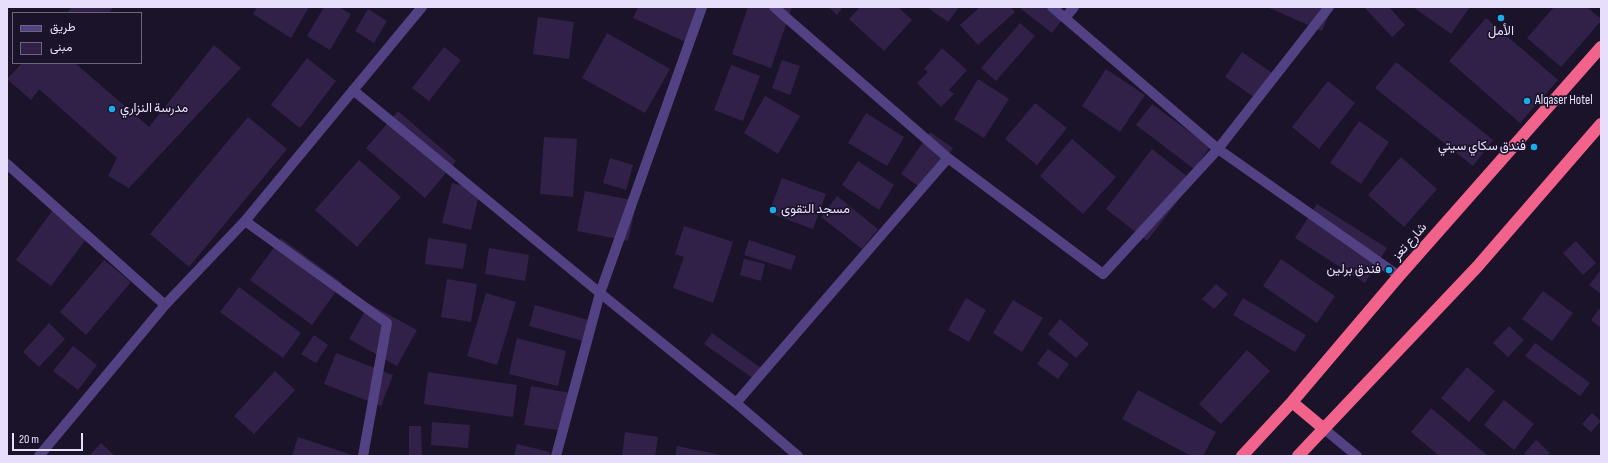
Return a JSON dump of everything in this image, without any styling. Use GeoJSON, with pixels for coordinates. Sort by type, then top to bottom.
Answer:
{"type":"FeatureCollection","features":[{"type":"Feature","properties":{"kind":"highway","name":"شارع تعز"},"geometry":{"type":"LineString","coordinates":[[1242,456],[1292,402],[1399,276],[1601,47]]}},
{"type":"Feature","properties":{"kind":"highway"},"geometry":{"type":"LineString","coordinates":[[1298,456],[1477,267],[1601,124]]}},
{"type":"Feature","properties":{"kind":"highway"},"geometry":{"type":"LineString","coordinates":[[1292,402],[1323,428]]}},
{"type":"Feature","properties":{"kind":"street"},"geometry":{"type":"LineString","coordinates":[[39,456],[166,305],[245,221],[422,7]]}},
{"type":"Feature","properties":{"kind":"street"},"geometry":{"type":"LineString","coordinates":[[556,456],[600,293],[702,7]]}},
{"type":"Feature","properties":{"kind":"street"},"geometry":{"type":"LineString","coordinates":[[774,7],[948,158],[1103,274],[1218,149],[1329,7]]}},
{"type":"Feature","properties":{"kind":"street"},"geometry":{"type":"LineString","coordinates":[[1052,7],[1218,149],[1399,276]]}},
{"type":"Feature","properties":{"kind":"street"},"geometry":{"type":"LineString","coordinates":[[1065,18],[1074,7]]}},
{"type":"Feature","properties":{"kind":"street"},"geometry":{"type":"LineString","coordinates":[[353,90],[736,403],[798,456]]}},
{"type":"Feature","properties":{"kind":"street"},"geometry":{"type":"LineString","coordinates":[[736,403],[948,158]]}},
{"type":"Feature","properties":{"kind":"street"},"geometry":{"type":"LineString","coordinates":[[7,164],[166,305]]}},
{"type":"Feature","properties":{"kind":"street"},"geometry":{"type":"LineString","coordinates":[[245,221],[387,323],[363,456]]}},
{"type":"Feature","properties":{"kind":"street"},"geometry":{"type":"LineString","coordinates":[[1323,428],[1357,456]]}},
{"type":"Feature","properties":{"kind":"building"},"geometry":{"type":"Polygon","coordinates":[[[72,7],[114,7],[110,12],[68,12],[72,7]]]}},
{"type":"Feature","properties":{"kind":"building"},"geometry":{"type":"Polygon","coordinates":[[[257,7],[309,7],[291,38],[253,14],[257,7]]]}},
{"type":"Feature","properties":{"kind":"building"},"geometry":{"type":"Polygon","coordinates":[[[324,7],[339,7],[351,14],[330,50],[307,36],[324,7]]]}},
{"type":"Feature","properties":{"kind":"building"},"geometry":{"type":"Polygon","coordinates":[[[638,7],[705,7],[688,43],[633,18],[638,7]]]}},
{"type":"Feature","properties":{"kind":"building"},"geometry":{"type":"Polygon","coordinates":[[[748,7],[792,7],[771,68],[732,54],[748,7]]]}},
{"type":"Feature","properties":{"kind":"building"},"geometry":{"type":"Polygon","coordinates":[[[828,7],[843,7],[837,15],[828,7]]]}},
{"type":"Feature","properties":{"kind":"building"},"geometry":{"type":"Polygon","coordinates":[[[860,7],[898,7],[912,20],[884,51],[849,19],[860,7]]]}},
{"type":"Feature","properties":{"kind":"building"},"geometry":{"type":"Polygon","coordinates":[[[927,7],[959,7],[948,22],[927,7]]]}},
{"type":"Feature","properties":{"kind":"building"},"geometry":{"type":"Polygon","coordinates":[[[980,7],[1011,7],[1015,12],[978,45],[960,25],[980,7]]]}},
{"type":"Feature","properties":{"kind":"building"},"geometry":{"type":"Polygon","coordinates":[[[1023,7],[1045,7],[1062,20],[1052,33],[1021,9],[1023,7]]]}},
{"type":"Feature","properties":{"kind":"building"},"geometry":{"type":"Polygon","coordinates":[[[1267,7],[1332,7],[1322,31],[1267,7]]]}},
{"type":"Feature","properties":{"kind":"building"},"geometry":{"type":"Polygon","coordinates":[[[1389,7],[1405,25],[1392,37],[1365,8],[1389,7]]]}},
{"type":"Feature","properties":{"kind":"building"},"geometry":{"type":"Polygon","coordinates":[[[1413,7],[1470,7],[1451,34],[1413,7]]]}},
{"type":"Feature","properties":{"kind":"building"},"geometry":{"type":"Polygon","coordinates":[[[1554,7],[1587,7],[1601,19],[1601,21],[1561,67],[1527,38],[1554,7]]]}},
{"type":"Feature","properties":{"kind":"building"},"geometry":{"type":"Polygon","coordinates":[[[368,9],[387,21],[374,43],[355,31],[368,9]]]}},
{"type":"Feature","properties":{"kind":"building"},"geometry":{"type":"Polygon","coordinates":[[[538,17],[574,22],[569,59],[533,54],[538,17]]]}},
{"type":"Feature","properties":{"kind":"building"},"geometry":{"type":"Polygon","coordinates":[[[1486,18],[1558,80],[1520,123],[1449,61],[1486,18]]]}},
{"type":"Feature","properties":{"kind":"building"},"geometry":{"type":"Polygon","coordinates":[[[1020,23],[1035,36],[996,81],[981,68],[1020,23]]]}},
{"type":"Feature","properties":{"kind":"building"},"geometry":{"type":"Polygon","coordinates":[[[607,33],[670,69],[645,113],[582,78],[607,33]]]}},
{"type":"Feature","properties":{"kind":"building"},"geometry":{"type":"Polygon","coordinates":[[[214,45],[241,68],[129,188],[108,176],[117,158],[39,89],[31,100],[7,79],[21,64],[76,64],[149,127],[214,45]]]}},
{"type":"Feature","properties":{"kind":"building"},"geometry":{"type":"Polygon","coordinates":[[[444,47],[461,60],[429,101],[412,88],[444,47]]]}},
{"type":"Feature","properties":{"kind":"building"},"geometry":{"type":"Polygon","coordinates":[[[942,48],[967,70],[949,90],[954,94],[941,107],[917,83],[928,72],[924,69],[942,48]]]}},
{"type":"Feature","properties":{"kind":"building"},"geometry":{"type":"Polygon","coordinates":[[[1242,52],[1278,77],[1261,102],[1225,77],[1242,52]]]}},
{"type":"Feature","properties":{"kind":"building"},"geometry":{"type":"Polygon","coordinates":[[[307,58],[336,81],[300,128],[271,105],[307,58]]]}},
{"type":"Feature","properties":{"kind":"building"},"geometry":{"type":"Polygon","coordinates":[[[782,60],[800,66],[790,95],[772,88],[782,60]]]}},
{"type":"Feature","properties":{"kind":"building"},"geometry":{"type":"Polygon","coordinates":[[[1396,62],[1493,140],[1473,166],[1375,88],[1396,62]]]}},
{"type":"Feature","properties":{"kind":"building"},"geometry":{"type":"Polygon","coordinates":[[[731,65],[760,76],[743,121],[714,110],[731,65]]]}},
{"type":"Feature","properties":{"kind":"building"},"geometry":{"type":"Polygon","coordinates":[[[1106,69],[1145,95],[1120,132],[1082,106],[1106,69]]]}},
{"type":"Feature","properties":{"kind":"building"},"geometry":{"type":"Polygon","coordinates":[[[978,79],[1009,99],[984,138],[954,119],[978,79]]]}},
{"type":"Feature","properties":{"kind":"building"},"geometry":{"type":"Polygon","coordinates":[[[1328,81],[1355,103],[1319,149],[1292,127],[1328,81]]]}},
{"type":"Feature","properties":{"kind":"building"},"geometry":{"type":"Polygon","coordinates":[[[765,96],[800,116],[778,154],[744,133],[765,96]]]}},
{"type":"Feature","properties":{"kind":"building"},"geometry":{"type":"Polygon","coordinates":[[[1035,103],[1067,128],[1037,165],[1005,139],[1035,103]]]}},
{"type":"Feature","properties":{"kind":"building"},"geometry":{"type":"Polygon","coordinates":[[[1152,104],[1210,147],[1194,169],[1136,125],[1152,104]]]}},
{"type":"Feature","properties":{"kind":"building"},"geometry":{"type":"Polygon","coordinates":[[[398,111],[456,161],[425,198],[366,148],[398,111]]]}},
{"type":"Feature","properties":{"kind":"building"},"geometry":{"type":"Polygon","coordinates":[[[866,113],[904,137],[887,166],[848,143],[866,113]]]}},
{"type":"Feature","properties":{"kind":"building"},"geometry":{"type":"Polygon","coordinates":[[[248,117],[287,149],[189,267],[150,234],[248,117]]]}},
{"type":"Feature","properties":{"kind":"building"},"geometry":{"type":"Polygon","coordinates":[[[1359,121],[1389,142],[1361,184],[1330,163],[1359,121]]]}},
{"type":"Feature","properties":{"kind":"building"},"geometry":{"type":"Polygon","coordinates":[[[930,132],[953,148],[924,190],[901,174],[930,132]]]}},
{"type":"Feature","properties":{"kind":"building"},"geometry":{"type":"Polygon","coordinates":[[[544,137],[577,139],[573,197],[540,194],[544,137]]]}},
{"type":"Feature","properties":{"kind":"building"},"geometry":{"type":"Polygon","coordinates":[[[1072,139],[1116,177],[1083,214],[1040,176],[1072,139]]]}},
{"type":"Feature","properties":{"kind":"building"},"geometry":{"type":"Polygon","coordinates":[[[1152,149],[1193,181],[1147,241],[1106,209],[1152,149]]]}},
{"type":"Feature","properties":{"kind":"building"},"geometry":{"type":"Polygon","coordinates":[[[1401,157],[1437,189],[1404,227],[1368,195],[1401,157]]]}},
{"type":"Feature","properties":{"kind":"building"},"geometry":{"type":"Polygon","coordinates":[[[610,158],[633,165],[626,190],[603,183],[610,158]]]}},
{"type":"Feature","properties":{"kind":"building"},"geometry":{"type":"Polygon","coordinates":[[[359,160],[401,197],[357,247],[315,210],[359,160]]]}},
{"type":"Feature","properties":{"kind":"building"},"geometry":{"type":"Polygon","coordinates":[[[858,161],[894,185],[879,210],[842,185],[858,161]]]}},
{"type":"Feature","properties":{"kind":"building"},"geometry":{"type":"Polygon","coordinates":[[[782,178],[826,194],[813,229],[769,213],[782,178]]]}},
{"type":"Feature","properties":{"kind":"building"},"geometry":{"type":"Polygon","coordinates":[[[452,183],[480,190],[471,230],[442,223],[452,183]]]}},
{"type":"Feature","properties":{"kind":"building"},"geometry":{"type":"Polygon","coordinates":[[[585,191],[637,201],[628,241],[577,231],[585,191]]]}},
{"type":"Feature","properties":{"kind":"building"},"geometry":{"type":"Polygon","coordinates":[[[837,196],[878,229],[862,249],[821,217],[837,196]]]}},
{"type":"Feature","properties":{"kind":"building"},"geometry":{"type":"Polygon","coordinates":[[[1317,204],[1387,248],[1365,283],[1295,238],[1317,204]]]}},
{"type":"Feature","properties":{"kind":"building"},"geometry":{"type":"Polygon","coordinates":[[[55,207],[90,234],[51,286],[16,260],[55,207]]]}},
{"type":"Feature","properties":{"kind":"building"},"geometry":{"type":"Polygon","coordinates":[[[684,226],[733,242],[713,303],[673,288],[684,257],[675,254],[684,226]]]}},
{"type":"Feature","properties":{"kind":"building"},"geometry":{"type":"Polygon","coordinates":[[[281,238],[342,283],[312,325],[250,280],[281,238]]]}},
{"type":"Feature","properties":{"kind":"building"},"geometry":{"type":"Polygon","coordinates":[[[428,238],[467,244],[463,269],[425,264],[428,238]]]}},
{"type":"Feature","properties":{"kind":"building"},"geometry":{"type":"Polygon","coordinates":[[[749,240],[796,256],[791,270],[744,255],[749,240]]]}},
{"type":"Feature","properties":{"kind":"building"},"geometry":{"type":"Polygon","coordinates":[[[1576,241],[1596,263],[1583,275],[1563,253],[1576,241]]]}},
{"type":"Feature","properties":{"kind":"building"},"geometry":{"type":"Polygon","coordinates":[[[489,248],[529,255],[525,281],[485,274],[489,248]]]}},
{"type":"Feature","properties":{"kind":"building"},"geometry":{"type":"Polygon","coordinates":[[[744,259],[765,264],[761,281],[740,275],[744,259]]]}},
{"type":"Feature","properties":{"kind":"building"},"geometry":{"type":"Polygon","coordinates":[[[1281,259],[1335,296],[1317,323],[1263,286],[1281,259]]]}},
{"type":"Feature","properties":{"kind":"building"},"geometry":{"type":"Polygon","coordinates":[[[104,260],[131,282],[86,335],[60,312],[104,260]]]}},
{"type":"Feature","properties":{"kind":"building"},"geometry":{"type":"Polygon","coordinates":[[[1601,270],[1601,294],[1589,285],[1601,270]]]}},
{"type":"Feature","properties":{"kind":"building"},"geometry":{"type":"Polygon","coordinates":[[[447,279],[477,284],[471,322],[441,317],[447,279]]]}},
{"type":"Feature","properties":{"kind":"building"},"geometry":{"type":"Polygon","coordinates":[[[1216,284],[1228,294],[1214,309],[1202,299],[1216,284]]]}},
{"type":"Feature","properties":{"kind":"building"},"geometry":{"type":"Polygon","coordinates":[[[239,287],[301,333],[283,358],[220,312],[239,287]]]}},
{"type":"Feature","properties":{"kind":"building"},"geometry":{"type":"Polygon","coordinates":[[[1543,291],[1573,313],[1552,341],[1522,319],[1543,291]]]}},
{"type":"Feature","properties":{"kind":"building"},"geometry":{"type":"Polygon","coordinates":[[[486,293],[516,302],[497,365],[467,356],[486,293]]]}},
{"type":"Feature","properties":{"kind":"building"},"geometry":{"type":"Polygon","coordinates":[[[966,298],[986,310],[969,342],[948,330],[966,298]]]}},
{"type":"Feature","properties":{"kind":"building"},"geometry":{"type":"Polygon","coordinates":[[[1243,298],[1306,335],[1295,352],[1233,315],[1243,298]]]}},
{"type":"Feature","properties":{"kind":"building"},"geometry":{"type":"Polygon","coordinates":[[[1013,300],[1043,318],[1022,352],[993,333],[1013,300]]]}},
{"type":"Feature","properties":{"kind":"building"},"geometry":{"type":"Polygon","coordinates":[[[369,304],[417,330],[397,366],[349,339],[369,304]]]}},
{"type":"Feature","properties":{"kind":"building"},"geometry":{"type":"Polygon","coordinates":[[[535,305],[592,321],[587,342],[529,326],[535,305]]]}},
{"type":"Feature","properties":{"kind":"building"},"geometry":{"type":"Polygon","coordinates":[[[1599,309],[1601,310],[1601,328],[1591,320],[1599,309]]]}},
{"type":"Feature","properties":{"kind":"building"},"geometry":{"type":"Polygon","coordinates":[[[1060,319],[1089,344],[1076,358],[1048,334],[1060,319]]]}},
{"type":"Feature","properties":{"kind":"building"},"geometry":{"type":"Polygon","coordinates":[[[49,323],[65,339],[39,367],[23,352],[49,323]]]}},
{"type":"Feature","properties":{"kind":"building"},"geometry":{"type":"Polygon","coordinates":[[[1509,326],[1524,340],[1508,357],[1493,343],[1509,326]]]}},
{"type":"Feature","properties":{"kind":"building"},"geometry":{"type":"Polygon","coordinates":[[[712,333],[761,368],[754,379],[704,344],[712,333]]]}},
{"type":"Feature","properties":{"kind":"building"},"geometry":{"type":"Polygon","coordinates":[[[314,335],[328,345],[316,363],[301,354],[314,335]]]}},
{"type":"Feature","properties":{"kind":"building"},"geometry":{"type":"Polygon","coordinates":[[[517,338],[566,351],[558,386],[509,374],[517,338]]]}},
{"type":"Feature","properties":{"kind":"building"},"geometry":{"type":"Polygon","coordinates":[[[1535,343],[1590,383],[1580,396],[1525,356],[1535,343]]]}},
{"type":"Feature","properties":{"kind":"building"},"geometry":{"type":"Polygon","coordinates":[[[73,346],[97,365],[78,390],[53,371],[73,346]]]}},
{"type":"Feature","properties":{"kind":"building"},"geometry":{"type":"Polygon","coordinates":[[[1048,349],[1069,364],[1058,379],[1037,364],[1048,349]]]}},
{"type":"Feature","properties":{"kind":"building"},"geometry":{"type":"Polygon","coordinates":[[[1247,350],[1270,371],[1221,424],[1199,404],[1247,350]]]}},
{"type":"Feature","properties":{"kind":"building"},"geometry":{"type":"Polygon","coordinates":[[[336,353],[393,375],[381,406],[324,384],[336,353]]]}},
{"type":"Feature","properties":{"kind":"building"},"geometry":{"type":"Polygon","coordinates":[[[1467,367],[1495,391],[1469,422],[1441,398],[1467,367]]]}},
{"type":"Feature","properties":{"kind":"building"},"geometry":{"type":"Polygon","coordinates":[[[275,371],[295,390],[254,434],[234,416],[275,371]]]}},
{"type":"Feature","properties":{"kind":"building"},"geometry":{"type":"Polygon","coordinates":[[[428,372],[517,385],[513,417],[424,404],[428,372]]]}},
{"type":"Feature","properties":{"kind":"building"},"geometry":{"type":"Polygon","coordinates":[[[531,386],[571,393],[564,431],[524,425],[531,386]]]}},
{"type":"Feature","properties":{"kind":"building"},"geometry":{"type":"Polygon","coordinates":[[[1138,390],[1216,432],[1203,456],[1191,456],[1122,419],[1138,390]]]}},
{"type":"Feature","properties":{"kind":"building"},"geometry":{"type":"Polygon","coordinates":[[[1504,400],[1534,424],[1514,450],[1484,425],[1504,400]]]}},
{"type":"Feature","properties":{"kind":"building"},"geometry":{"type":"Polygon","coordinates":[[[1431,408],[1488,456],[1439,456],[1411,432],[1431,408]]]}},
{"type":"Feature","properties":{"kind":"building"},"geometry":{"type":"Polygon","coordinates":[[[1592,413],[1601,421],[1591,432],[1582,424],[1592,413]]]}},
{"type":"Feature","properties":{"kind":"building"},"geometry":{"type":"Polygon","coordinates":[[[432,422],[470,425],[468,448],[431,445],[432,422]]]}},
{"type":"Feature","properties":{"kind":"building"},"geometry":{"type":"Polygon","coordinates":[[[409,426],[421,426],[422,456],[409,456],[409,426]]]}},
{"type":"Feature","properties":{"kind":"building"},"geometry":{"type":"Polygon","coordinates":[[[625,432],[658,437],[655,456],[622,456],[625,432]]]}},
{"type":"Feature","properties":{"kind":"building"},"geometry":{"type":"Polygon","coordinates":[[[298,437],[355,456],[292,456],[298,437]]]}},
{"type":"Feature","properties":{"kind":"building"},"geometry":{"type":"Polygon","coordinates":[[[1536,440],[1550,453],[1547,456],[1526,456],[1524,454],[1536,440]]]}},
{"type":"Feature","properties":{"kind":"building"},"geometry":{"type":"Polygon","coordinates":[[[101,443],[115,456],[89,456],[101,443]]]}},
{"type":"Feature","properties":{"kind":"building"},"geometry":{"type":"Polygon","coordinates":[[[517,444],[550,452],[549,456],[514,456],[517,444]]]}},
{"type":"Feature","properties":{"kind":"building"},"geometry":{"type":"Polygon","coordinates":[[[677,446],[721,455],[721,456],[675,456],[677,446]]]}},
{"type":"Feature","properties":{"kind":"place","name":"الأمل"},"geometry":{"type":"Point","coordinates":[1501,18]}},
{"type":"Feature","properties":{"kind":"place","name":"Alqaser Hotel"},"geometry":{"type":"Point","coordinates":[1527,101]}},
{"type":"Feature","properties":{"kind":"place","name":"مدرسة النزاري"},"geometry":{"type":"Point","coordinates":[112,109]}},
{"type":"Feature","properties":{"kind":"place","name":"فندق سكاي سيتي"},"geometry":{"type":"Point","coordinates":[1534,147]}},
{"type":"Feature","properties":{"kind":"place","name":"مسجد التقوى"},"geometry":{"type":"Point","coordinates":[773,210]}},
{"type":"Feature","properties":{"kind":"place","name":"فندق برلين"},"geometry":{"type":"Point","coordinates":[1389,270]}}]}
